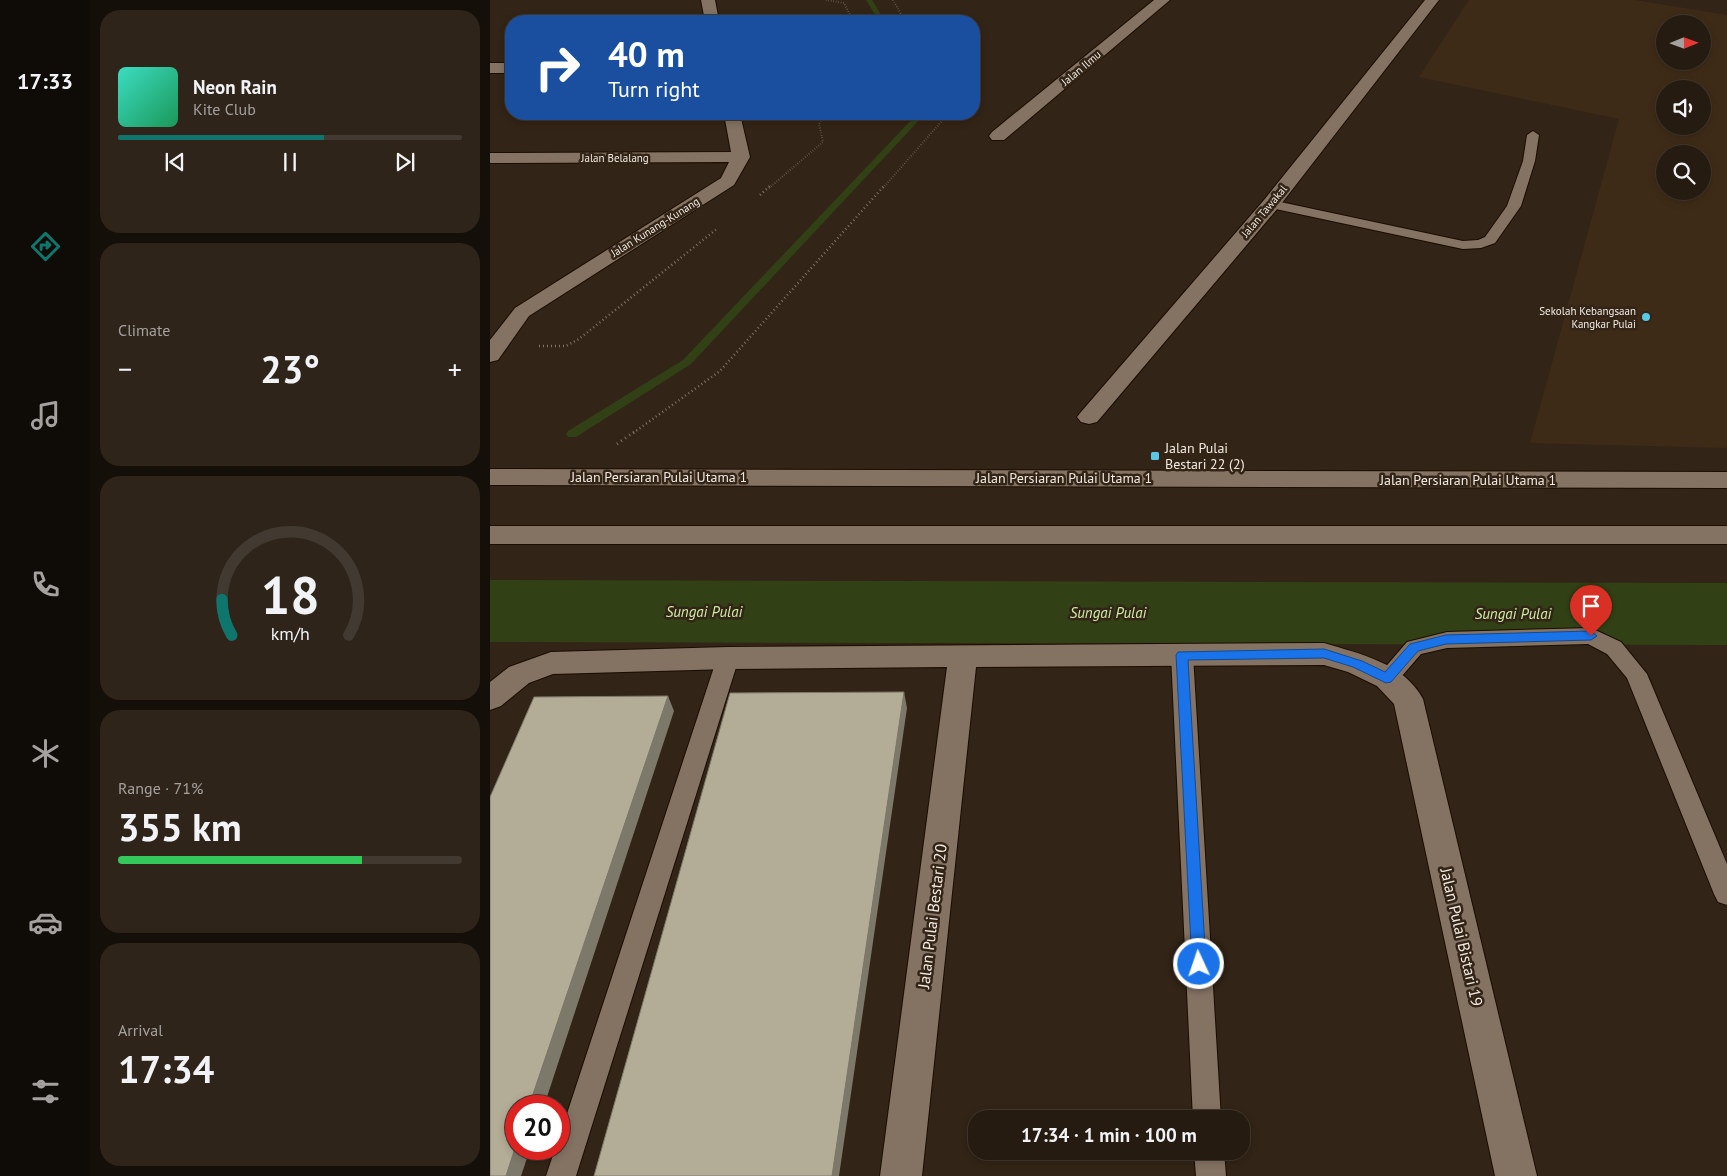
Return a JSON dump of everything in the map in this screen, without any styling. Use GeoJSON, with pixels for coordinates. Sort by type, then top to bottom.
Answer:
{"type":"FeatureCollection","features":[{"type":"Feature","properties":{"kind":"street"},"geometry":{"type":"LineString","coordinates":[[708,0],[711,15]]}},
{"type":"Feature","properties":{"kind":"street","name":"Jalan Ilmu"},"geometry":{"type":"LineString","coordinates":[[998,136],[1163,0]]}},
{"type":"Feature","properties":{"kind":"street","name":"Jalan Tawakal"},"geometry":{"type":"LineString","coordinates":[[1089,417],[1271,204],[1432,0]]}},
{"type":"Feature","properties":{"kind":"street"},"geometry":{"type":"LineString","coordinates":[[490,68],[505,68]]}},
{"type":"Feature","properties":{"kind":"street"},"geometry":{"type":"LineString","coordinates":[[733,120],[741,157]]}},
{"type":"Feature","properties":{"kind":"street","name":"Jalan Belalang"},"geometry":{"type":"LineString","coordinates":[[490,158],[741,157]]}},
{"type":"Feature","properties":{"kind":"street","name":"Jalan Kunang-Kunang"},"geometry":{"type":"LineString","coordinates":[[490,355],[522,312],[728,181],[741,157]]}},
{"type":"Feature","properties":{"kind":"street","name":"Jalan Kunang-Kunang"},"geometry":{"type":"LineString","coordinates":[[498,316],[522,312]]}},
{"type":"Feature","properties":{"kind":"street","name":"Jalan Persiaran Pulai Utama 1"},"geometry":{"type":"LineString","coordinates":[[490,477],[1727,480]]}},
{"type":"Feature","properties":{"kind":"street"},"geometry":{"type":"LineString","coordinates":[[490,535],[1727,535]]}},
{"type":"Feature","properties":{"kind":"street"},"geometry":{"type":"LineString","coordinates":[[490,698],[519,675],[551,663],[728,658],[1324,654],[1358,664],[1397,689]]}},
{"type":"Feature","properties":{"kind":"street","name":"Jalan Pulai Bestari 20"},"geometry":{"type":"LineString","coordinates":[[901,1176],[963,656]]}},
{"type":"Feature","properties":{"kind":"street","name":"Jalan Pulai Bistari 19"},"geometry":{"type":"LineString","coordinates":[[1397,689],[1516,1176]]}},
{"type":"Feature","properties":{"kind":"lane"},"geometry":{"type":"LineString","coordinates":[[1271,204],[1463,245],[1480,244],[1490,240],[1514,206],[1529,160],[1534,135]]}},
{"type":"Feature","properties":{"kind":"lane"},"geometry":{"type":"LineString","coordinates":[[1397,689],[1414,648],[1446,640],[1591,636],[1614,648],[1636,674],[1727,894]]}},
{"type":"Feature","properties":{"kind":"lane"},"geometry":{"type":"LineString","coordinates":[[1182,655],[1207,1110]]}},
{"type":"Feature","properties":{"kind":"lane"},"geometry":{"type":"LineString","coordinates":[[561,1176],[728,658]]}},
{"type":"Feature","properties":{"kind":"lane"},"geometry":{"type":"LineString","coordinates":[[1210,1160],[1211,1176]]}},
{"type":"Feature","properties":{"kind":"path"},"geometry":{"type":"LineString","coordinates":[[826,0],[844,3],[850,15]]}},
{"type":"Feature","properties":{"kind":"path"},"geometry":{"type":"LineString","coordinates":[[893,0],[902,15]]}},
{"type":"Feature","properties":{"kind":"path"},"geometry":{"type":"LineString","coordinates":[[569,477],[720,371],[943,120]]}},
{"type":"Feature","properties":{"kind":"shaded area","name":"Sekolah Kebangsaan Kangkar Pulai"},"geometry":{"type":"Polygon","coordinates":[[[1469,0],[1635,0],[1727,15],[1727,448],[1530,443],[1619,119],[1419,77],[1469,0]]]}},
{"type":"Feature","properties":{"kind":"building"},"geometry":{"type":"Polygon","coordinates":[[[904,692],[832,1176],[594,1176],[730,693],[904,692]]]}},
{"type":"Feature","properties":{"kind":"building"},"geometry":{"type":"Polygon","coordinates":[[[668,696],[533,1095],[505,1095],[505,1160],[511,1160],[506,1176],[490,1176],[490,797],[534,697],[668,696]]]}},
{"type":"Feature","properties":{"kind":"waterway"},"geometry":{"type":"LineString","coordinates":[[869,0],[878,15]]}},
{"type":"Feature","properties":{"kind":"waterway"},"geometry":{"type":"LineString","coordinates":[[572,434],[687,362],[915,120]]}},
{"type":"Feature","properties":{"kind":"waterway","name":"Sungai Pulai"},"geometry":{"type":"LineString","coordinates":[[490,611],[1727,614]]}},
{"type":"Feature","properties":{"kind":"place","name":"Sekolah Kebangsaan Kangkar Pulai"},"geometry":{"type":"Point","coordinates":[1646,317]}},
{"type":"Feature","properties":{"kind":"place","name":"Jalan Pulai Bestari 22 (2)"},"geometry":{"type":"Point","coordinates":[1155,456]}},
{"type":"Feature","properties":{"kind":"route"},"geometry":{"type":"LineString","coordinates":[[1199,964],[1182,655],[1324,654],[1358,664],[1386,678],[1414,648],[1446,640],[1591,636]]}}]}
